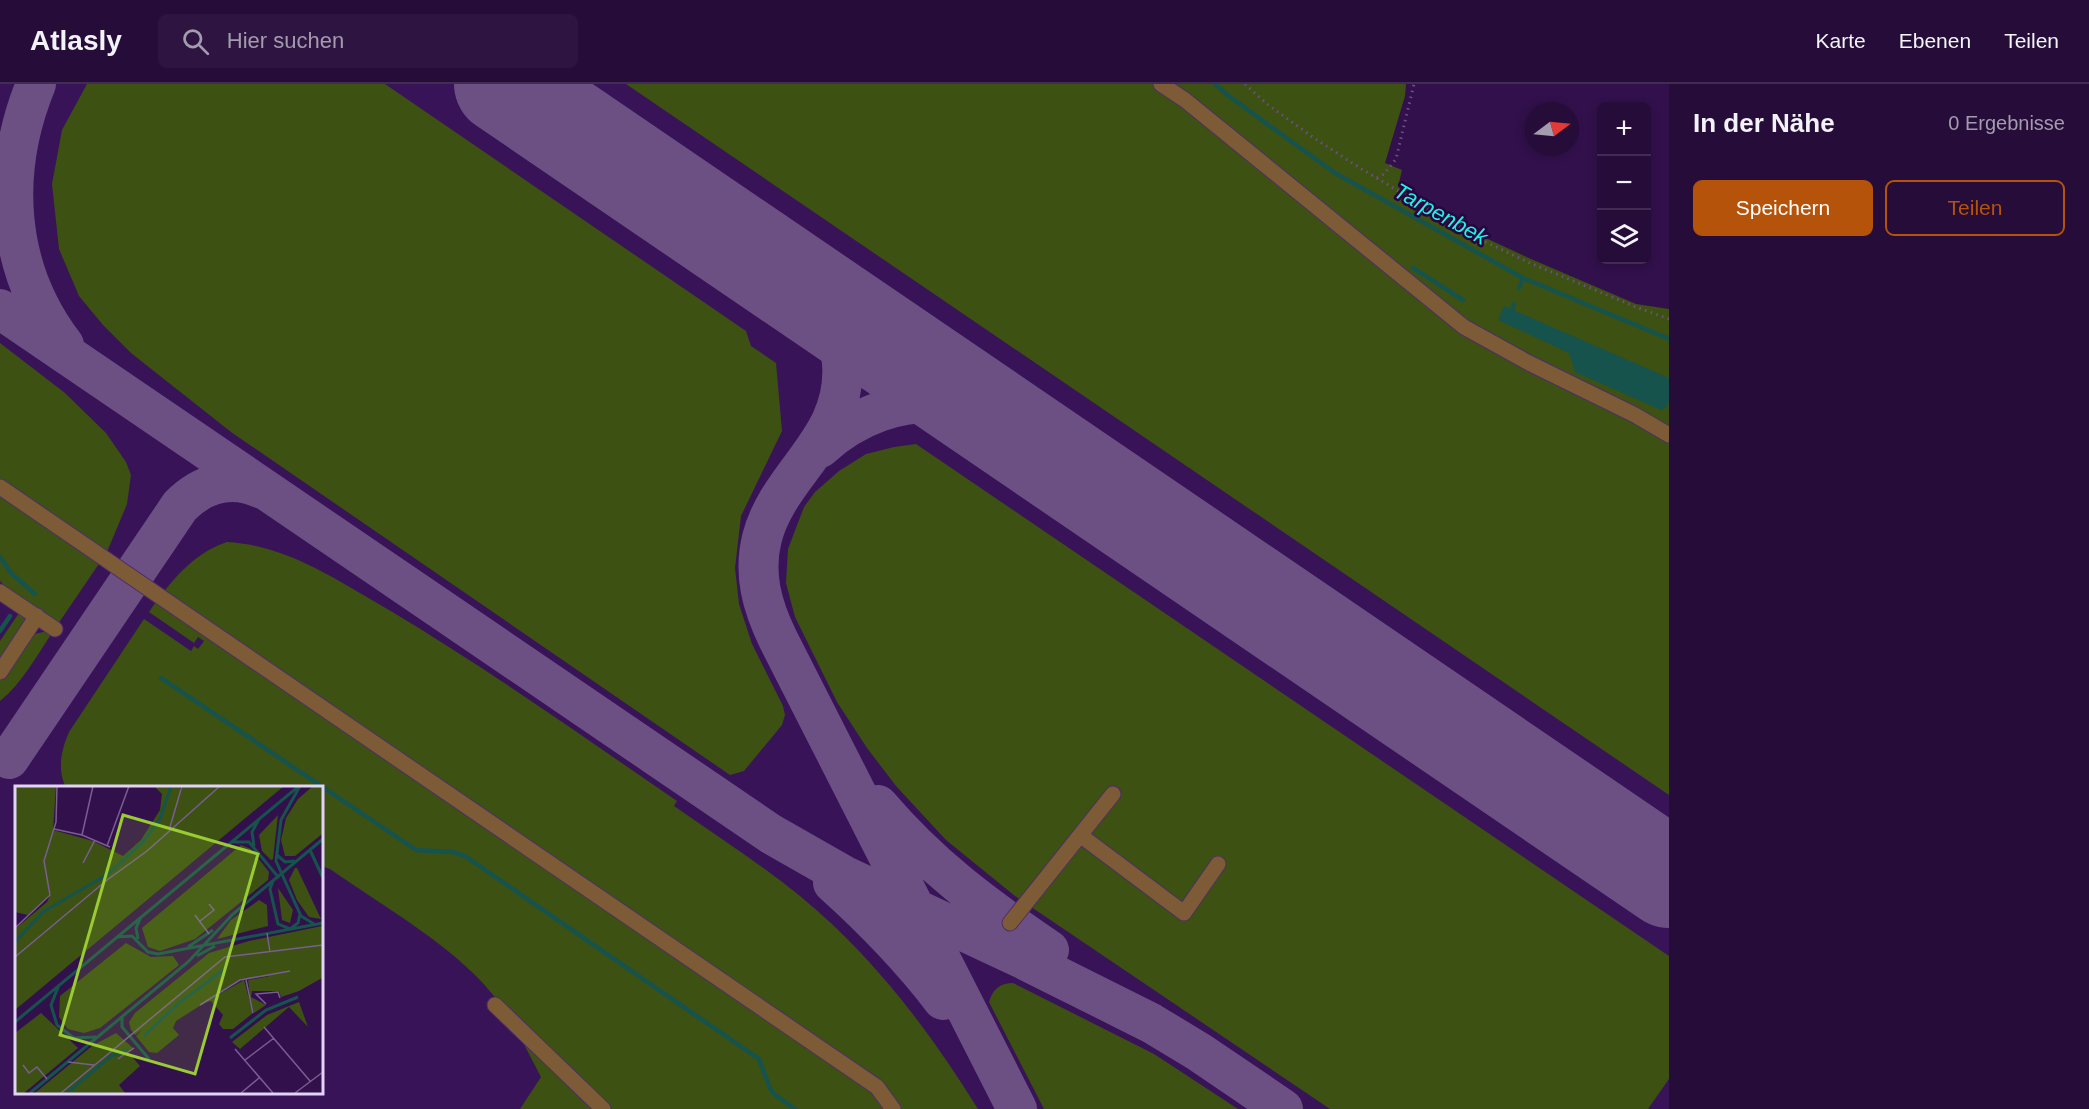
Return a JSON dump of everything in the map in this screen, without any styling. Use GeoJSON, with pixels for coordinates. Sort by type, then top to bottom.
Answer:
{"type":"FeatureCollection","features":[{"type":"Feature","properties":{"kind":"lane"},"geometry":{"type":"LineString","coordinates":[[1161,84],[1185,100],[1464,327],[1529,363],[1635,415],[1669,435]]}},
{"type":"Feature","properties":{"kind":"lane"},"geometry":{"type":"LineString","coordinates":[[0,487],[877,1087],[894,1109]]}},
{"type":"Feature","properties":{"kind":"lane"},"geometry":{"type":"LineString","coordinates":[[0,592],[55,629]]}},
{"type":"Feature","properties":{"kind":"lane"},"geometry":{"type":"LineString","coordinates":[[0,672],[37,616]]}},
{"type":"Feature","properties":{"kind":"lane"},"geometry":{"type":"LineString","coordinates":[[1010,923],[1113,794]]}},
{"type":"Feature","properties":{"kind":"lane"},"geometry":{"type":"LineString","coordinates":[[1080,835],[1184,913],[1218,864]]}},
{"type":"Feature","properties":{"kind":"lane"},"geometry":{"type":"LineString","coordinates":[[495,1005],[603,1109]]}},
{"type":"Feature","properties":{"kind":"path"},"geometry":{"type":"LineString","coordinates":[[1245,84],[1267,104],[1314,138],[1473,236],[1530,263],[1669,319]]}},
{"type":"Feature","properties":{"kind":"path"},"geometry":{"type":"LineString","coordinates":[[1377,178],[1384,174],[1396,159],[1414,84]]}},
{"type":"Feature","properties":{"kind":"shaded area"},"geometry":{"type":"Polygon","coordinates":[[[0,84],[1175,84],[1669,365],[1669,1109],[0,1109],[0,84]]]}},
{"type":"Feature","properties":{"kind":"shaded area"},"geometry":{"type":"Polygon","coordinates":[[[1504,306],[1669,378],[1669,401],[1666,408],[1661,410],[1575,372],[1569,353],[1498,320],[1504,306]]]}},
{"type":"Feature","properties":{"kind":"green space"},"geometry":{"type":"Polygon","coordinates":[[[87,84],[385,84],[746,331],[751,346],[776,363],[782,431],[741,516],[735,568],[739,604],[752,644],[783,706],[785,715],[782,725],[744,771],[730,775],[231,432],[131,353],[103,325],[79,296],[59,249],[52,184],[62,130],[87,84]]]}},
{"type":"Feature","properties":{"kind":"green space"},"geometry":{"type":"Polygon","coordinates":[[[626,84],[1406,84],[1405,96],[1385,163],[1402,170],[1398,187],[1475,233],[1531,259],[1636,304],[1669,309],[1669,795],[626,84]]]}},
{"type":"Feature","properties":{"kind":"green space"},"geometry":{"type":"Polygon","coordinates":[[[0,343],[65,393],[106,433],[126,462],[131,475],[127,504],[107,552],[58,624],[7,589],[0,581],[0,343]]]}},
{"type":"Feature","properties":{"kind":"green space"},"geometry":{"type":"Polygon","coordinates":[[[916,444],[1669,956],[1669,1079],[1648,1109],[1330,1109],[1015,896],[946,840],[896,786],[867,748],[837,702],[795,617],[786,583],[788,549],[804,507],[815,492],[839,471],[866,454],[916,444]]]}},
{"type":"Feature","properties":{"kind":"green space"},"geometry":{"type":"Polygon","coordinates":[[[227,542],[249,545],[291,557],[311,566],[426,632],[677,801],[674,806],[785,884],[851,943],[875,968],[919,1022],[978,1109],[609,1109],[444,948],[398,914],[330,869],[322,866],[322,786],[65,786],[61,760],[69,732],[144,619],[191,651],[194,646],[198,649],[204,641],[198,637],[194,643],[149,612],[183,570],[215,547],[227,542]]]}},
{"type":"Feature","properties":{"kind":"green space"},"geometry":{"type":"Polygon","coordinates":[[[19,613],[26,620],[0,665],[0,641],[19,613]]]}},
{"type":"Feature","properties":{"kind":"green space"},"geometry":{"type":"Polygon","coordinates":[[[43,632],[52,633],[22,678],[0,701],[0,677],[30,635],[43,632]]]}},
{"type":"Feature","properties":{"kind":"green space"},"geometry":{"type":"Polygon","coordinates":[[[1013,983],[1154,1054],[1238,1109],[1044,1109],[989,1002],[998,988],[1004,984],[1013,983]]]}},
{"type":"Feature","properties":{"kind":"green space"},"geometry":{"type":"Polygon","coordinates":[[[517,1031],[598,1109],[520,1109],[541,1077],[517,1031]]]}},
{"type":"Feature","properties":{"kind":"waterway","name":"Tarpenbek"},"geometry":{"type":"LineString","coordinates":[[1215,84],[1335,173],[1523,278],[1669,339]]}},
{"type":"Feature","properties":{"kind":"waterway"},"geometry":{"type":"LineString","coordinates":[[1413,268],[1463,300]]}},
{"type":"Feature","properties":{"kind":"waterway"},"geometry":{"type":"LineString","coordinates":[[1519,288],[1523,278]]}},
{"type":"Feature","properties":{"kind":"waterway"},"geometry":{"type":"LineString","coordinates":[[1512,310],[1514,304]]}},
{"type":"Feature","properties":{"kind":"waterway"},"geometry":{"type":"LineString","coordinates":[[0,557],[11,573],[35,594]]}},
{"type":"Feature","properties":{"kind":"waterway"},"geometry":{"type":"LineString","coordinates":[[0,631],[10,616]]}},
{"type":"Feature","properties":{"kind":"waterway"},"geometry":{"type":"LineString","coordinates":[[161,678],[321,786]]}},
{"type":"Feature","properties":{"kind":"waterway"},"geometry":{"type":"LineString","coordinates":[[322,787],[416,850],[453,852],[465,856],[759,1059],[774,1094],[795,1109]]}},
{"type":"Feature","properties":{"kind":"taxiway"},"geometry":{"type":"LineString","coordinates":[[36,84],[24,117],[17,151],[13,185],[14,219],[20,252],[30,284],[44,315],[64,345]]}},
{"type":"Feature","properties":{"kind":"taxiway"},"geometry":{"type":"LineString","coordinates":[[803,288],[830,322],[838,341],[842,363],[841,390],[834,414],[824,435],[783,494],[762,538],[758,564],[767,614],[1017,1109]]}},
{"type":"Feature","properties":{"kind":"taxiway"},"geometry":{"type":"LineString","coordinates":[[0,309],[771,834],[843,875],[1025,960],[1151,1023],[1199,1052],[1283,1109]]}},
{"type":"Feature","properties":{"kind":"taxiway"},"geometry":{"type":"LineString","coordinates":[[820,448],[864,418],[896,407],[931,403],[949,404],[994,418]]}},
{"type":"Feature","properties":{"kind":"taxiway"},"geometry":{"type":"LineString","coordinates":[[9,759],[180,506],[198,492],[218,484],[240,483],[262,489]]}},
{"type":"Feature","properties":{"kind":"taxiway"},"geometry":{"type":"LineString","coordinates":[[878,805],[917,847],[958,884],[1049,950]]}},
{"type":"Feature","properties":{"kind":"taxiway"},"geometry":{"type":"LineString","coordinates":[[833,883],[891,939],[943,1000]]}},
{"type":"Feature","properties":{"kind":"runway"},"geometry":{"type":"LineString","coordinates":[[504,84],[1669,878]]}}]}
